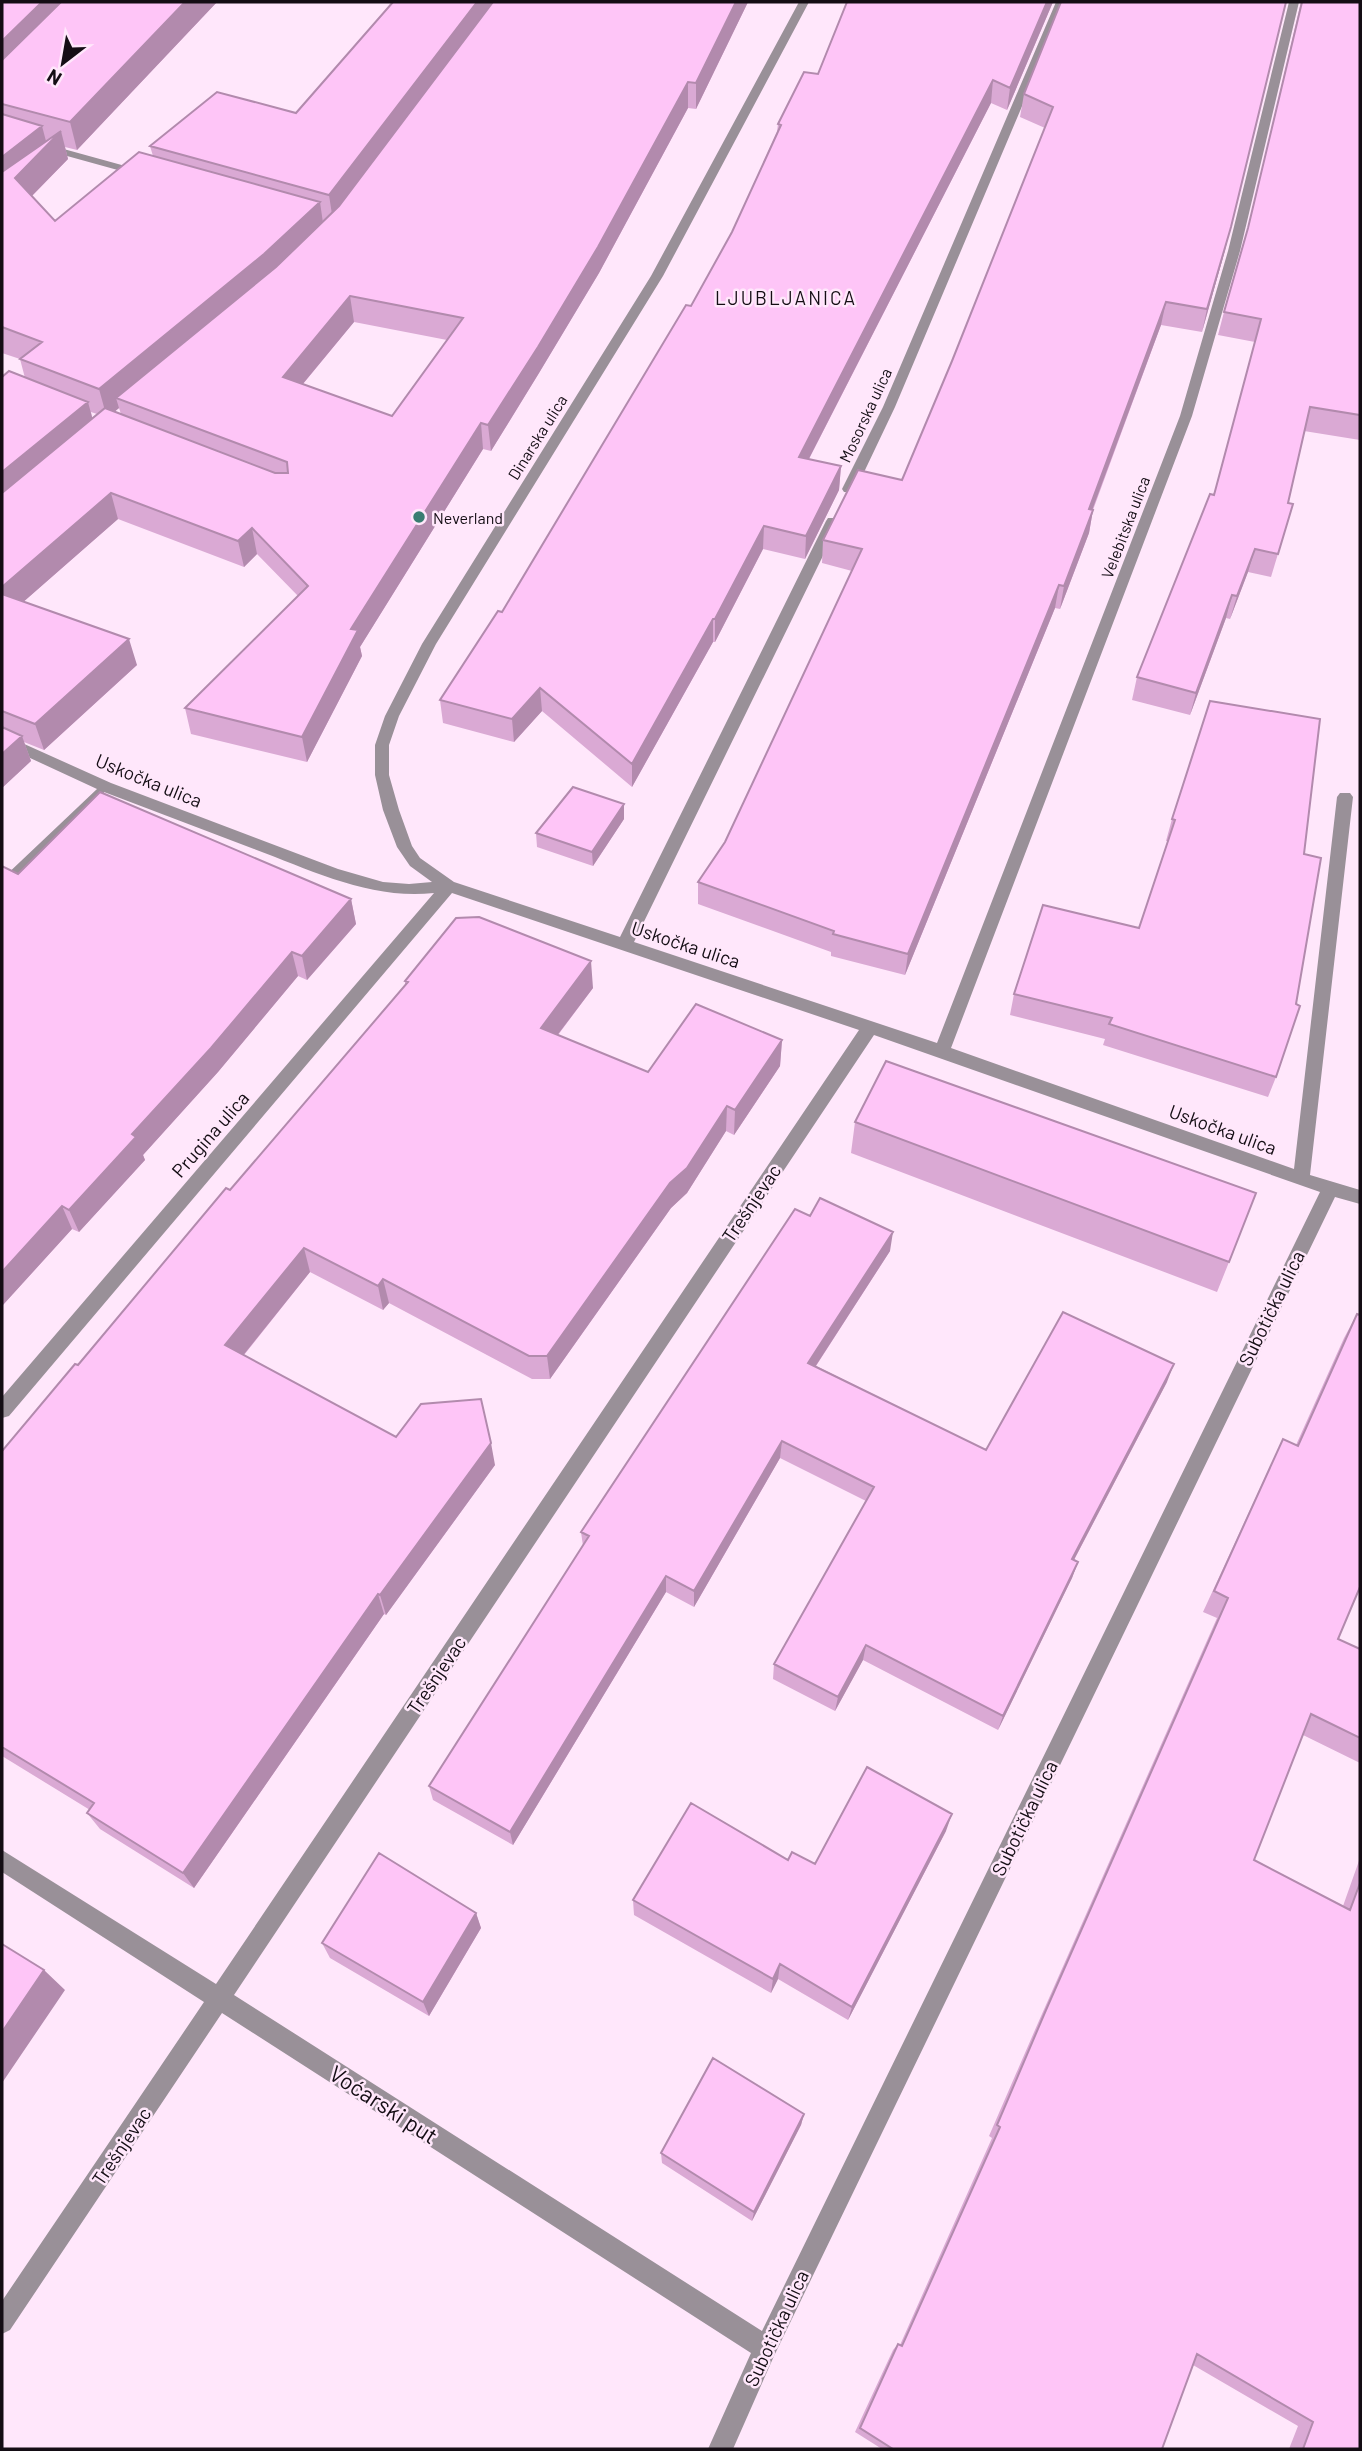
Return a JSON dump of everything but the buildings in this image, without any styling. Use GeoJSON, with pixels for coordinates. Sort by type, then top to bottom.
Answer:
{"type":"FeatureCollection","features":[{"type":"Feature","properties":{"kind":"street","name":"Dinarska ulica"},"geometry":{"type":"LineString","coordinates":[[449,886],[415,862],[405,847],[391,810],[382,775],[382,745],[392,716],[429,645],[657,276],[804,2]]}},
{"type":"Feature","properties":{"kind":"street","name":"Mosorska ulica"},"geometry":{"type":"LineString","coordinates":[[624,946],[889,407],[1061,2]]}},
{"type":"Feature","properties":{"kind":"street","name":"Velebitska ulica"},"geometry":{"type":"LineString","coordinates":[[942,1051],[1186,416],[1234,251],[1294,2]]}},
{"type":"Feature","properties":{"kind":"street"},"geometry":{"type":"LineString","coordinates":[[2,135],[154,177]]}},
{"type":"Feature","properties":{"kind":"street"},"geometry":{"type":"LineString","coordinates":[[53,160],[63,152]]}},
{"type":"Feature","properties":{"kind":"street","name":"Uskočka ulica"},"geometry":{"type":"LineString","coordinates":[[2,739],[106,787],[333,873],[383,888],[410,891],[449,886],[942,1051],[1301,1179],[1360,1196]]}},
{"type":"Feature","properties":{"kind":"street"},"geometry":{"type":"LineString","coordinates":[[2,888],[106,787]]}},
{"type":"Feature","properties":{"kind":"street"},"geometry":{"type":"LineString","coordinates":[[1301,1179],[1345,797]]}},
{"type":"Feature","properties":{"kind":"street","name":"Prugina ulica"},"geometry":{"type":"LineString","coordinates":[[2,1410],[449,886]]}},
{"type":"Feature","properties":{"kind":"street","name":"Trešnjevac"},"geometry":{"type":"LineString","coordinates":[[2,2322],[870,1027]]}},
{"type":"Feature","properties":{"kind":"street","name":"Subotička ulica"},"geometry":{"type":"LineString","coordinates":[[725,2447],[766,2348],[1331,1188]]}},
{"type":"Feature","properties":{"kind":"street","name":"Voćarski put"},"geometry":{"type":"LineString","coordinates":[[2,1860],[766,2348]]}},
{"type":"Feature","properties":{"kind":"place","name":"Neverland"},"geometry":{"type":"Point","coordinates":[419,517]}},
{"type":"Feature","properties":{"kind":"district","name":"LJUBLJANICA"},"geometry":{"type":"Point","coordinates":[786,297]}}]}
